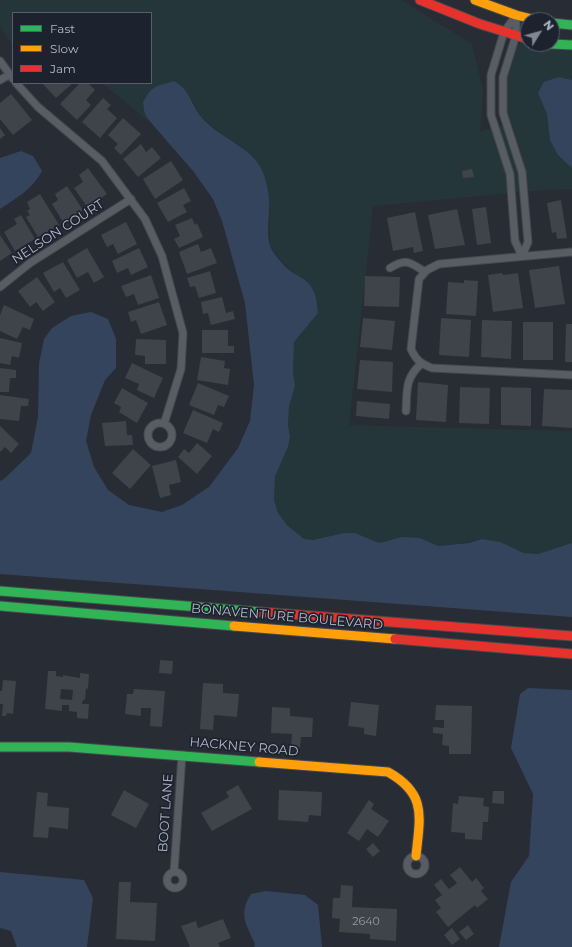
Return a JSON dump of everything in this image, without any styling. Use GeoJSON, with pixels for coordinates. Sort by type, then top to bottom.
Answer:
{"type":"FeatureCollection","features":[{"type":"Feature","properties":{"kind":"main road"},"geometry":{"type":"LineString","coordinates":[[420,0],[504,32],[520,36]]}},
{"type":"Feature","properties":{"kind":"main road"},"geometry":{"type":"LineString","coordinates":[[475,0],[520,16]]}},
{"type":"Feature","properties":{"kind":"main road"},"geometry":{"type":"LineString","coordinates":[[560,24],[572,25]]}},
{"type":"Feature","properties":{"kind":"main road"},"geometry":{"type":"LineString","coordinates":[[560,44],[572,45]]}},
{"type":"Feature","properties":{"kind":"main road","name":"BONAVENTURE BOULEVARD"},"geometry":{"type":"LineString","coordinates":[[0,591],[572,636]]}},
{"type":"Feature","properties":{"kind":"main road","name":"BONAVENTURE BOULEVARD"},"geometry":{"type":"LineString","coordinates":[[0,606],[572,654]]}},
{"type":"Feature","properties":{"kind":"main road","name":"HACKNEY ROAD"},"geometry":{"type":"LineString","coordinates":[[0,747],[69,747],[388,772],[405,782],[414,792],[420,807],[416,856]]}},
{"type":"Feature","properties":{"kind":"street"},"geometry":{"type":"LineString","coordinates":[[516,15],[504,32],[490,75],[490,115],[510,174],[515,241],[522,256]]}},
{"type":"Feature","properties":{"kind":"street"},"geometry":{"type":"LineString","coordinates":[[516,15],[516,35],[503,77],[503,113],[522,172],[528,242],[522,256]]}},
{"type":"Feature","properties":{"kind":"street"},"geometry":{"type":"LineString","coordinates":[[0,61],[11,77],[0,80]]}},
{"type":"Feature","properties":{"kind":"street"},"geometry":{"type":"LineString","coordinates":[[17,84],[38,107],[102,162],[145,219],[162,256],[183,333],[181,369],[164,424]]}},
{"type":"Feature","properties":{"kind":"street","name":"NELSON COURT"},"geometry":{"type":"LineString","coordinates":[[0,287],[30,263],[131,199]]}},
{"type":"Feature","properties":{"kind":"street"},"geometry":{"type":"LineString","coordinates":[[514,226],[526,225]]}},
{"type":"Feature","properties":{"kind":"street"},"geometry":{"type":"LineString","coordinates":[[572,252],[439,264],[425,272],[419,279],[411,349],[421,364],[432,368],[572,375]]}},
{"type":"Feature","properties":{"kind":"street"},"geometry":{"type":"LineString","coordinates":[[390,268],[400,262],[408,262],[425,272]]}},
{"type":"Feature","properties":{"kind":"street"},"geometry":{"type":"LineString","coordinates":[[406,411],[409,379],[413,371],[421,364]]}},
{"type":"Feature","properties":{"kind":"street","name":"BOOT LANE"},"geometry":{"type":"LineString","coordinates":[[174,872],[182,755]]}},
{"type":"Feature","properties":{"kind":"shaded area"},"geometry":{"type":"Polygon","coordinates":[[[0,0],[401,0],[472,44],[483,91],[480,132],[507,124],[503,77],[514,48],[520,44],[520,52],[560,52],[560,49],[572,48],[572,80],[559,77],[538,93],[547,114],[550,140],[572,168],[572,189],[543,190],[373,206],[349,425],[572,431],[572,543],[538,554],[524,553],[500,542],[482,539],[438,546],[420,538],[387,540],[379,543],[355,533],[344,533],[313,540],[304,539],[287,525],[278,513],[274,500],[275,475],[288,447],[290,437],[288,425],[289,406],[295,386],[293,372],[294,342],[318,313],[317,300],[295,274],[281,261],[270,245],[269,201],[265,178],[261,168],[242,147],[219,132],[201,117],[188,93],[174,81],[157,86],[146,116],[153,125],[103,84],[152,84],[152,12],[12,12],[12,44],[0,26],[0,0]]]}},
{"type":"Feature","properties":{"kind":"water"},"geometry":{"type":"Polygon","coordinates":[[[559,77],[572,80],[572,168],[558,155],[550,140],[547,114],[538,93],[544,82],[559,77]]]}},
{"type":"Feature","properties":{"kind":"water"},"geometry":{"type":"Polygon","coordinates":[[[174,81],[184,89],[203,119],[247,152],[255,159],[261,168],[268,193],[268,233],[272,250],[286,267],[311,286],[316,298],[318,313],[294,342],[293,372],[295,386],[289,406],[288,425],[290,437],[288,447],[275,476],[274,500],[278,513],[287,525],[304,539],[313,540],[344,533],[355,533],[379,543],[402,537],[420,538],[438,546],[469,543],[482,539],[500,542],[524,553],[538,554],[572,543],[572,617],[0,574],[0,481],[31,453],[38,417],[39,364],[44,339],[52,328],[71,316],[91,312],[108,319],[116,339],[116,368],[105,380],[91,415],[86,441],[94,467],[108,490],[129,505],[162,512],[182,505],[209,487],[238,448],[250,421],[254,385],[245,303],[222,221],[213,199],[193,171],[146,116],[144,110],[143,102],[150,91],[157,86],[174,81]]]}},
{"type":"Feature","properties":{"kind":"water"},"geometry":{"type":"Polygon","coordinates":[[[21,151],[33,156],[42,171],[29,188],[0,209],[0,158],[21,151]]]}},
{"type":"Feature","properties":{"kind":"water"},"geometry":{"type":"Polygon","coordinates":[[[528,688],[572,690],[572,947],[499,947],[511,882],[529,856],[533,794],[511,748],[520,694],[528,688]]]}},
{"type":"Feature","properties":{"kind":"water"},"geometry":{"type":"Polygon","coordinates":[[[0,872],[84,880],[93,898],[87,947],[17,947],[11,931],[0,928],[0,872]]]}},
{"type":"Feature","properties":{"kind":"water"},"geometry":{"type":"Polygon","coordinates":[[[266,891],[305,895],[318,905],[322,947],[254,947],[255,944],[246,924],[244,914],[245,908],[251,894],[266,891]]]}},
{"type":"Feature","properties":{"kind":"building"},"geometry":{"type":"Polygon","coordinates":[[[43,84],[72,84],[56,98],[43,84]]]}},
{"type":"Feature","properties":{"kind":"building"},"geometry":{"type":"Polygon","coordinates":[[[79,84],[89,84],[95,90],[86,100],[91,105],[77,120],[60,104],[79,84]]]}},
{"type":"Feature","properties":{"kind":"building"},"geometry":{"type":"Polygon","coordinates":[[[11,94],[32,120],[13,135],[0,119],[0,103],[11,94]]]}},
{"type":"Feature","properties":{"kind":"building"},"geometry":{"type":"Polygon","coordinates":[[[103,98],[111,105],[107,109],[117,118],[100,138],[82,122],[103,98]]]}},
{"type":"Feature","properties":{"kind":"building"},"geometry":{"type":"Polygon","coordinates":[[[123,118],[141,134],[121,155],[114,148],[118,144],[108,135],[123,118]]]}},
{"type":"Feature","properties":{"kind":"building"},"geometry":{"type":"Polygon","coordinates":[[[0,128],[5,135],[0,139],[0,128]]]}},
{"type":"Feature","properties":{"kind":"building"},"geometry":{"type":"Polygon","coordinates":[[[141,144],[146,152],[152,147],[161,158],[138,177],[123,159],[141,144]]]}},
{"type":"Feature","properties":{"kind":"building"},"geometry":{"type":"Polygon","coordinates":[[[171,161],[183,180],[155,199],[143,179],[171,161]]]}},
{"type":"Feature","properties":{"kind":"building"},"geometry":{"type":"Polygon","coordinates":[[[88,168],[107,194],[88,208],[74,188],[83,182],[79,175],[88,168]]]}},
{"type":"Feature","properties":{"kind":"building"},"geometry":{"type":"Polygon","coordinates":[[[472,169],[474,177],[463,178],[462,171],[472,169]]]}},
{"type":"Feature","properties":{"kind":"building"},"geometry":{"type":"Polygon","coordinates":[[[67,186],[83,210],[63,222],[52,204],[58,200],[55,194],[67,186]]]}},
{"type":"Feature","properties":{"kind":"building"},"geometry":{"type":"Polygon","coordinates":[[[184,188],[191,201],[183,205],[187,212],[168,222],[157,203],[184,188]]]}},
{"type":"Feature","properties":{"kind":"building"},"geometry":{"type":"Polygon","coordinates":[[[40,194],[59,225],[38,237],[26,217],[30,215],[27,211],[30,209],[27,202],[40,194]]]}},
{"type":"Feature","properties":{"kind":"building"},"geometry":{"type":"Polygon","coordinates":[[[561,200],[567,238],[557,239],[556,232],[552,233],[547,203],[561,200]]]}},
{"type":"Feature","properties":{"kind":"building"},"geometry":{"type":"Polygon","coordinates":[[[486,207],[491,243],[477,245],[472,209],[486,207]]]}},
{"type":"Feature","properties":{"kind":"building"},"geometry":{"type":"Polygon","coordinates":[[[457,209],[465,245],[435,249],[428,215],[457,209]]]}},
{"type":"Feature","properties":{"kind":"building"},"geometry":{"type":"Polygon","coordinates":[[[415,212],[423,251],[414,253],[413,247],[393,251],[387,218],[415,212]]]}},
{"type":"Feature","properties":{"kind":"building"},"geometry":{"type":"Polygon","coordinates":[[[21,215],[35,239],[15,251],[4,232],[17,224],[14,219],[21,215]]]}},
{"type":"Feature","properties":{"kind":"building"},"geometry":{"type":"Polygon","coordinates":[[[192,218],[195,225],[197,223],[203,237],[179,248],[174,239],[180,236],[175,225],[192,218]]]}},
{"type":"Feature","properties":{"kind":"building"},"geometry":{"type":"Polygon","coordinates":[[[126,222],[137,244],[118,254],[113,244],[107,247],[101,235],[126,222]]]}},
{"type":"Feature","properties":{"kind":"building"},"geometry":{"type":"Polygon","coordinates":[[[0,235],[12,253],[0,261],[0,235]]]}},
{"type":"Feature","properties":{"kind":"building"},"geometry":{"type":"Polygon","coordinates":[[[198,244],[201,252],[211,248],[217,263],[187,274],[179,252],[198,244]]]}},
{"type":"Feature","properties":{"kind":"building"},"geometry":{"type":"Polygon","coordinates":[[[87,248],[104,277],[94,283],[88,272],[77,278],[67,260],[87,248]]]}},
{"type":"Feature","properties":{"kind":"building"},"geometry":{"type":"Polygon","coordinates":[[[139,248],[148,267],[131,275],[128,268],[117,273],[112,261],[139,248]]]}},
{"type":"Feature","properties":{"kind":"building"},"geometry":{"type":"Polygon","coordinates":[[[63,262],[80,290],[66,298],[60,288],[54,292],[43,273],[63,262]]]}},
{"type":"Feature","properties":{"kind":"building"},"geometry":{"type":"Polygon","coordinates":[[[559,266],[565,304],[535,308],[529,270],[559,266]]]}},
{"type":"Feature","properties":{"kind":"building"},"geometry":{"type":"Polygon","coordinates":[[[210,271],[216,293],[199,298],[195,286],[190,287],[187,278],[210,271]]]}},
{"type":"Feature","properties":{"kind":"building"},"geometry":{"type":"Polygon","coordinates":[[[502,273],[503,275],[518,273],[523,308],[493,312],[488,275],[502,273]]]}},
{"type":"Feature","properties":{"kind":"building"},"geometry":{"type":"Polygon","coordinates":[[[151,275],[159,298],[138,305],[134,294],[126,297],[121,286],[151,275]]]}},
{"type":"Feature","properties":{"kind":"building"},"geometry":{"type":"Polygon","coordinates":[[[365,276],[400,277],[399,307],[364,306],[365,276]]]}},
{"type":"Feature","properties":{"kind":"building"},"geometry":{"type":"Polygon","coordinates":[[[37,277],[55,302],[43,311],[36,302],[30,307],[18,291],[37,277]]]}},
{"type":"Feature","properties":{"kind":"building"},"geometry":{"type":"Polygon","coordinates":[[[464,280],[478,281],[476,316],[446,314],[448,282],[464,283],[464,280]]]}},
{"type":"Feature","properties":{"kind":"building"},"geometry":{"type":"Polygon","coordinates":[[[222,297],[226,313],[233,311],[235,319],[211,325],[208,313],[203,314],[201,302],[222,297]]]}},
{"type":"Feature","properties":{"kind":"building"},"geometry":{"type":"Polygon","coordinates":[[[159,302],[167,325],[141,334],[136,320],[131,322],[128,312],[159,302]]]}},
{"type":"Feature","properties":{"kind":"building"},"geometry":{"type":"Polygon","coordinates":[[[4,305],[34,319],[30,330],[23,327],[17,339],[0,331],[0,315],[4,305]]]}},
{"type":"Feature","properties":{"kind":"building"},"geometry":{"type":"Polygon","coordinates":[[[363,318],[395,321],[392,350],[360,347],[363,318]]]}},
{"type":"Feature","properties":{"kind":"building"},"geometry":{"type":"Polygon","coordinates":[[[441,318],[471,320],[469,357],[439,355],[441,318]]]}},
{"type":"Feature","properties":{"kind":"building"},"geometry":{"type":"Polygon","coordinates":[[[482,320],[512,321],[511,359],[481,357],[482,320]]]}},
{"type":"Feature","properties":{"kind":"building"},"geometry":{"type":"Polygon","coordinates":[[[523,322],[553,322],[553,360],[523,360],[523,322]]]}},
{"type":"Feature","properties":{"kind":"building"},"geometry":{"type":"Polygon","coordinates":[[[566,324],[572,324],[572,362],[565,362],[566,324]]]}},
{"type":"Feature","properties":{"kind":"building"},"geometry":{"type":"Polygon","coordinates":[[[202,330],[228,330],[228,346],[234,346],[234,353],[202,353],[202,330]]]}},
{"type":"Feature","properties":{"kind":"building"},"geometry":{"type":"Polygon","coordinates":[[[0,338],[22,343],[19,358],[12,356],[10,365],[0,363],[0,338]]]}},
{"type":"Feature","properties":{"kind":"building"},"geometry":{"type":"Polygon","coordinates":[[[136,339],[166,340],[166,364],[145,364],[145,356],[135,355],[136,339]]]}},
{"type":"Feature","properties":{"kind":"building"},"geometry":{"type":"Polygon","coordinates":[[[201,357],[225,361],[224,368],[230,369],[228,385],[197,380],[201,357]]]}},
{"type":"Feature","properties":{"kind":"building"},"geometry":{"type":"Polygon","coordinates":[[[360,360],[393,362],[392,392],[357,389],[360,360]]]}},
{"type":"Feature","properties":{"kind":"building"},"geometry":{"type":"Polygon","coordinates":[[[132,363],[163,378],[154,398],[137,390],[139,384],[125,378],[132,363]]]}},
{"type":"Feature","properties":{"kind":"building"},"geometry":{"type":"Polygon","coordinates":[[[0,368],[16,370],[16,378],[10,378],[9,392],[0,392],[0,368]]]}},
{"type":"Feature","properties":{"kind":"building"},"geometry":{"type":"Polygon","coordinates":[[[418,382],[448,385],[446,422],[416,420],[418,382]]]}},
{"type":"Feature","properties":{"kind":"building"},"geometry":{"type":"Polygon","coordinates":[[[198,383],[229,396],[224,407],[218,405],[214,415],[189,405],[198,383]]]}},
{"type":"Feature","properties":{"kind":"building"},"geometry":{"type":"Polygon","coordinates":[[[460,387],[490,388],[489,424],[459,423],[460,387]]]}},
{"type":"Feature","properties":{"kind":"building"},"geometry":{"type":"Polygon","coordinates":[[[501,387],[531,388],[531,426],[501,425],[501,387]]]}},
{"type":"Feature","properties":{"kind":"building"},"geometry":{"type":"Polygon","coordinates":[[[122,388],[148,403],[137,423],[119,412],[121,407],[114,403],[122,388]]]}},
{"type":"Feature","properties":{"kind":"building"},"geometry":{"type":"Polygon","coordinates":[[[544,389],[572,390],[572,428],[542,426],[544,389]]]}},
{"type":"Feature","properties":{"kind":"building"},"geometry":{"type":"Polygon","coordinates":[[[0,395],[29,399],[28,406],[21,406],[19,421],[0,419],[0,395]]]}},
{"type":"Feature","properties":{"kind":"building"},"geometry":{"type":"Polygon","coordinates":[[[357,401],[390,404],[389,419],[356,416],[357,401]]]}},
{"type":"Feature","properties":{"kind":"building"},"geometry":{"type":"Polygon","coordinates":[[[193,410],[223,423],[219,432],[213,429],[207,443],[183,433],[193,410]]]}},
{"type":"Feature","properties":{"kind":"building"},"geometry":{"type":"Polygon","coordinates":[[[126,421],[127,435],[132,435],[133,445],[105,446],[102,423],[126,421]]]}},
{"type":"Feature","properties":{"kind":"building"},"geometry":{"type":"Polygon","coordinates":[[[0,426],[19,444],[11,453],[5,447],[0,452],[0,426]]]}},
{"type":"Feature","properties":{"kind":"building"},"geometry":{"type":"Polygon","coordinates":[[[197,443],[212,456],[197,474],[178,457],[184,449],[189,453],[197,443]]]}},
{"type":"Feature","properties":{"kind":"building"},"geometry":{"type":"Polygon","coordinates":[[[133,449],[151,465],[130,489],[112,473],[133,449]]]}},
{"type":"Feature","properties":{"kind":"building"},"geometry":{"type":"Polygon","coordinates":[[[176,460],[181,482],[169,485],[171,495],[160,498],[152,466],[176,460]]]}},
{"type":"Feature","properties":{"kind":"building"},"geometry":{"type":"Polygon","coordinates":[[[160,660],[173,661],[172,674],[159,673],[160,660]]]}},
{"type":"Feature","properties":{"kind":"building"},"geometry":{"type":"Polygon","coordinates":[[[48,671],[56,671],[56,676],[63,677],[63,675],[80,678],[80,673],[89,674],[88,689],[86,688],[85,700],[83,700],[82,704],[89,704],[88,719],[77,718],[77,712],[69,711],[69,705],[62,705],[62,711],[45,709],[48,671]],[[61,689],[60,699],[72,700],[73,690],[61,689]]]}},
{"type":"Feature","properties":{"kind":"building"},"geometry":{"type":"Polygon","coordinates":[[[3,680],[16,681],[13,714],[7,713],[6,716],[2,716],[3,704],[0,704],[0,691],[2,691],[3,680]]]}},
{"type":"Feature","properties":{"kind":"building"},"geometry":{"type":"Polygon","coordinates":[[[203,683],[223,684],[223,693],[239,694],[237,717],[214,715],[213,730],[200,729],[203,683]]]}},
{"type":"Feature","properties":{"kind":"building"},"geometry":{"type":"Polygon","coordinates":[[[134,689],[165,691],[162,727],[150,726],[151,708],[141,708],[141,716],[125,714],[127,694],[133,694],[134,689]]]}},
{"type":"Feature","properties":{"kind":"building"},"geometry":{"type":"Polygon","coordinates":[[[351,702],[379,705],[376,736],[364,734],[364,728],[348,726],[351,702]]]}},
{"type":"Feature","properties":{"kind":"building"},"geometry":{"type":"Polygon","coordinates":[[[436,705],[472,706],[471,754],[449,754],[449,746],[442,745],[443,734],[433,733],[433,727],[444,728],[444,720],[435,720],[436,705]]]}},
{"type":"Feature","properties":{"kind":"building"},"geometry":{"type":"Polygon","coordinates":[[[272,707],[290,708],[290,716],[313,718],[312,737],[301,737],[300,748],[291,747],[292,734],[271,733],[272,707]]]}},
{"type":"Feature","properties":{"kind":"building"},"geometry":{"type":"Polygon","coordinates":[[[238,785],[252,809],[212,831],[201,813],[229,797],[226,792],[238,785]]]}},
{"type":"Feature","properties":{"kind":"building"},"geometry":{"type":"Polygon","coordinates":[[[124,790],[149,804],[136,828],[111,815],[124,790]]]}},
{"type":"Feature","properties":{"kind":"building"},"geometry":{"type":"Polygon","coordinates":[[[279,790],[322,792],[321,816],[309,815],[308,822],[278,820],[279,790]]]}},
{"type":"Feature","properties":{"kind":"building"},"geometry":{"type":"Polygon","coordinates":[[[493,791],[504,791],[504,804],[492,803],[493,791]]]}},
{"type":"Feature","properties":{"kind":"building"},"geometry":{"type":"Polygon","coordinates":[[[37,792],[48,793],[47,806],[69,808],[68,829],[49,827],[48,838],[33,837],[37,792]]]}},
{"type":"Feature","properties":{"kind":"building"},"geometry":{"type":"Polygon","coordinates":[[[459,796],[484,798],[483,806],[489,807],[488,822],[483,822],[482,840],[465,839],[465,833],[451,832],[453,803],[458,804],[459,796]]]}},
{"type":"Feature","properties":{"kind":"building"},"geometry":{"type":"Polygon","coordinates":[[[369,800],[374,804],[371,809],[389,821],[378,837],[367,829],[359,841],[347,833],[369,800]]]}},
{"type":"Feature","properties":{"kind":"building"},"geometry":{"type":"Polygon","coordinates":[[[373,843],[380,851],[373,857],[366,849],[373,843]]]}},
{"type":"Feature","properties":{"kind":"building"},"geometry":{"type":"Polygon","coordinates":[[[460,867],[472,882],[476,878],[484,888],[481,891],[488,899],[477,908],[475,905],[448,927],[436,912],[441,908],[435,900],[442,895],[434,885],[441,879],[449,889],[457,883],[450,875],[460,867]]]}},
{"type":"Feature","properties":{"kind":"building"},"geometry":{"type":"Polygon","coordinates":[[[119,882],[131,882],[130,902],[157,903],[155,941],[116,939],[119,882]]]}},
{"type":"Feature","properties":{"kind":"building"},"geometry":{"type":"Polygon","coordinates":[[[341,885],[353,886],[352,907],[397,909],[396,941],[370,939],[370,934],[339,932],[340,919],[332,918],[333,898],[340,898],[341,885]]]}},
{"type":"Feature","properties":{"kind":"building"},"geometry":{"type":"Polygon","coordinates":[[[223,919],[231,938],[218,943],[220,947],[190,947],[181,926],[196,921],[198,928],[223,919]]]}},
{"type":"Feature","properties":{"kind":"building"},"geometry":{"type":"Polygon","coordinates":[[[468,925],[474,934],[466,940],[459,932],[468,925]]]}},
{"type":"Feature","properties":{"kind":"building"},"geometry":{"type":"Polygon","coordinates":[[[452,928],[460,939],[452,945],[444,935],[452,928]]]}},
{"type":"Feature","properties":{"kind":"traffic: fast"},"geometry":{"type":"LineString","coordinates":[[560,24],[572,25]]}},
{"type":"Feature","properties":{"kind":"traffic: fast"},"geometry":{"type":"LineString","coordinates":[[560,44],[572,45]]}},
{"type":"Feature","properties":{"kind":"traffic: fast"},"geometry":{"type":"LineString","coordinates":[[0,591],[261,612]]}},
{"type":"Feature","properties":{"kind":"traffic: fast"},"geometry":{"type":"LineString","coordinates":[[0,606],[234,626]]}},
{"type":"Feature","properties":{"kind":"traffic: fast"},"geometry":{"type":"LineString","coordinates":[[0,747],[69,747],[259,762]]}},
{"type":"Feature","properties":{"kind":"traffic: slow"},"geometry":{"type":"LineString","coordinates":[[475,0],[520,16]]}},
{"type":"Feature","properties":{"kind":"traffic: slow"},"geometry":{"type":"LineString","coordinates":[[234,626],[395,639]]}},
{"type":"Feature","properties":{"kind":"traffic: slow"},"geometry":{"type":"LineString","coordinates":[[259,762],[388,772],[401,780],[415,798],[419,818],[416,856]]}},
{"type":"Feature","properties":{"kind":"traffic: jam"},"geometry":{"type":"LineString","coordinates":[[420,0],[480,24],[520,36]]}},
{"type":"Feature","properties":{"kind":"traffic: jam"},"geometry":{"type":"LineString","coordinates":[[261,612],[572,636]]}},
{"type":"Feature","properties":{"kind":"traffic: jam"},"geometry":{"type":"LineString","coordinates":[[395,639],[572,654]]}}]}
